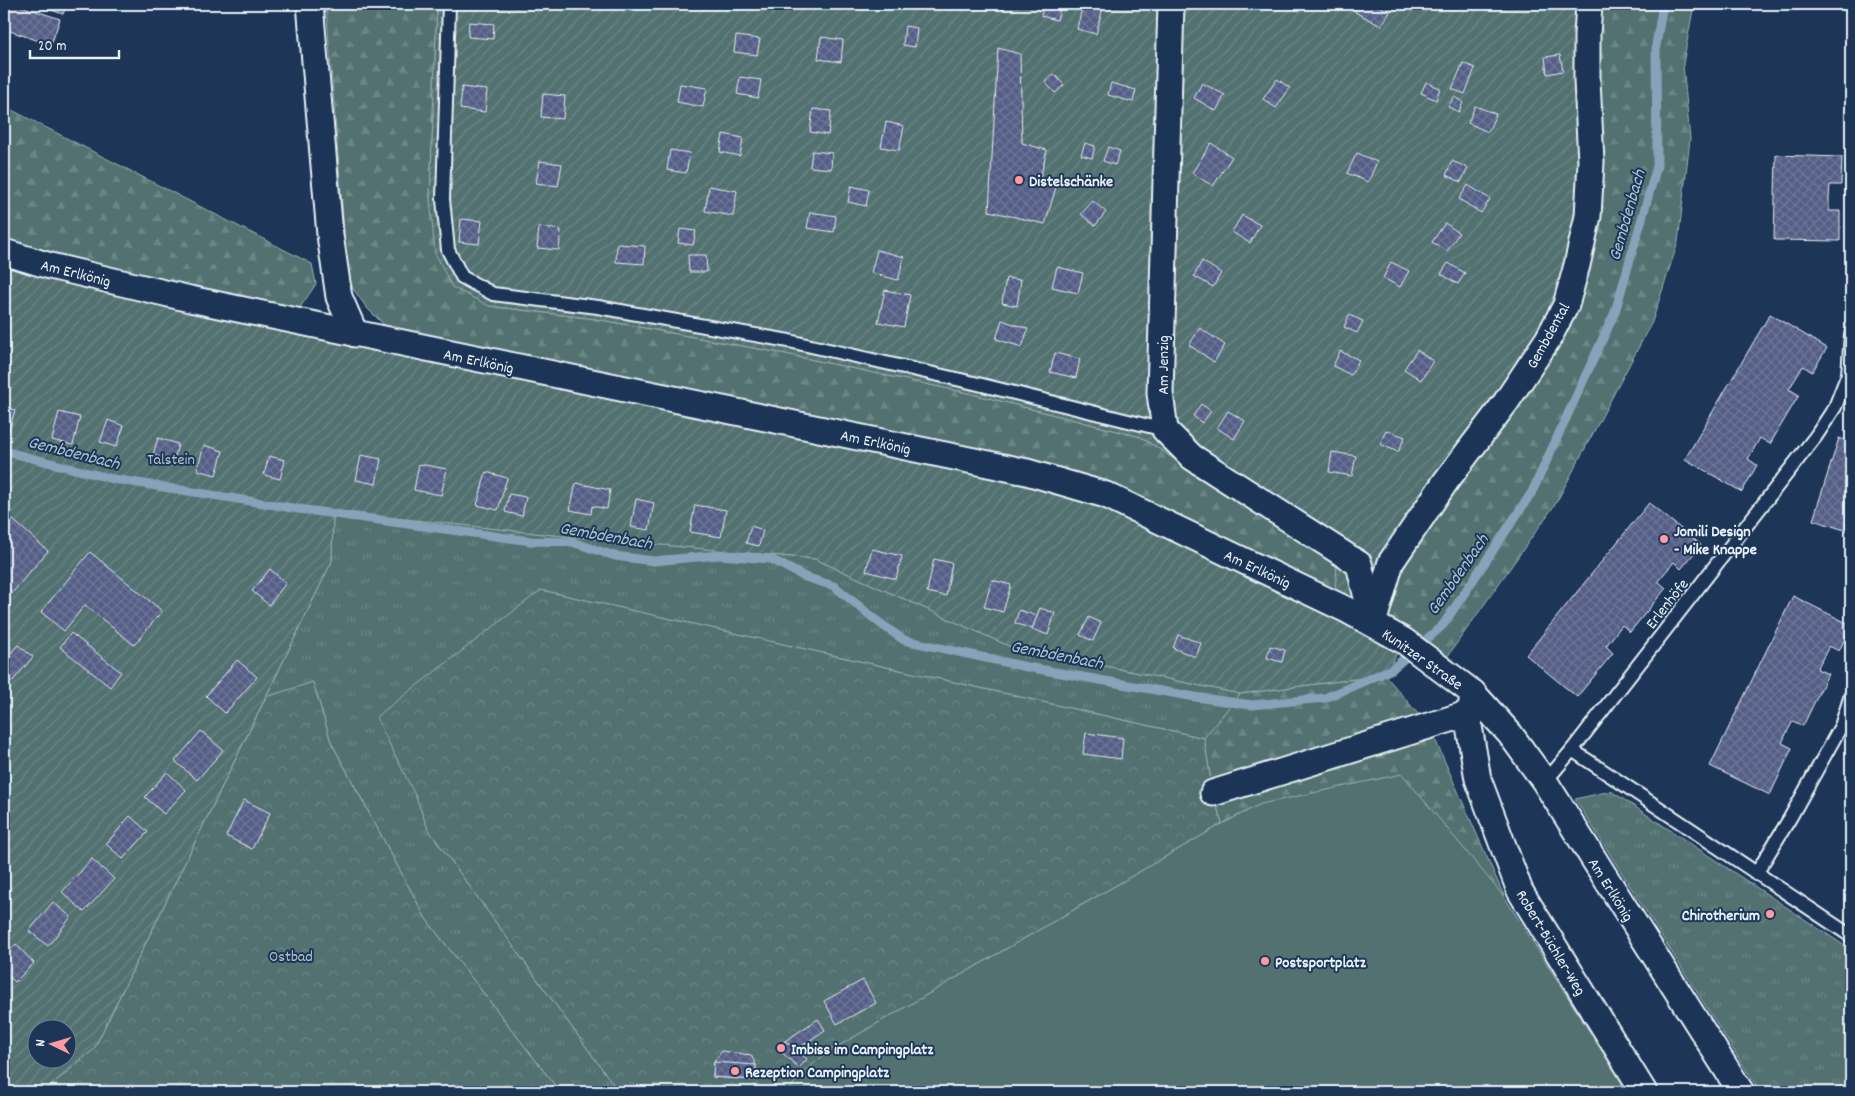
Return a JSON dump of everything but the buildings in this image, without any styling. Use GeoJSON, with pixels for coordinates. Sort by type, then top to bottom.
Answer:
{"type":"FeatureCollection","features":[{"type":"Feature","properties":{"kind":"street"},"geometry":{"type":"LineString","coordinates":[[310,4],[330,235],[339,297],[354,334]]}},
{"type":"Feature","properties":{"kind":"street","name":"Am Jenzig"},"geometry":{"type":"LineString","coordinates":[[1165,430],[1160,383],[1171,4]]}},
{"type":"Feature","properties":{"kind":"street","name":"Gembdental"},"geometry":{"type":"LineString","coordinates":[[1373,623],[1391,562],[1446,481],[1506,402],[1548,340],[1566,305],[1588,216],[1591,162],[1587,53],[1589,4]]}},
{"type":"Feature","properties":{"kind":"street","name":"Am Erlkönig"},"geometry":{"type":"LineString","coordinates":[[4,252],[50,266],[190,299],[1028,472],[1106,495],[1373,623]]}},
{"type":"Feature","properties":{"kind":"street"},"geometry":{"type":"LineString","coordinates":[[1165,430],[1192,457],[1359,564],[1373,623]]}},
{"type":"Feature","properties":{"kind":"street","name":"Kunitzer Straße"},"geometry":{"type":"LineString","coordinates":[[1373,623],[1404,641],[1440,667],[1471,703]]}},
{"type":"Feature","properties":{"kind":"street"},"geometry":{"type":"LineString","coordinates":[[1213,794],[1471,703]]}},
{"type":"Feature","properties":{"kind":"street","name":"Am Erlkönig"},"geometry":{"type":"LineString","coordinates":[[1471,703],[1510,734],[1545,782],[1741,1092]]}},
{"type":"Feature","properties":{"kind":"street","name":"Robert-Büchler-Weg"},"geometry":{"type":"LineString","coordinates":[[1471,703],[1469,726],[1478,779],[1520,891],[1644,1092]]}},
{"type":"Feature","properties":{"kind":"lane"},"geometry":{"type":"LineString","coordinates":[[449,4],[443,199],[448,250],[462,278],[493,294],[598,307],[789,341],[974,383],[1165,430]]}},
{"type":"Feature","properties":{"kind":"lane","name":"Erlenhöfe"},"geometry":{"type":"LineString","coordinates":[[1545,782],[1572,750],[1816,436],[1835,407],[1849,376],[1851,334]]}},
{"type":"Feature","properties":{"kind":"lane"},"geometry":{"type":"LineString","coordinates":[[1756,874],[1790,818],[1841,726],[1851,695]]}},
{"type":"Feature","properties":{"kind":"lane"},"geometry":{"type":"LineString","coordinates":[[1572,750],[1851,936]]}},
{"type":"Feature","properties":{"kind":"green space"},"geometry":{"type":"Polygon","coordinates":[[[326,4],[437,4],[430,199],[489,306],[596,319],[786,354],[977,395],[1141,437],[1337,566],[1335,593],[407,336],[384,325],[367,308],[353,289],[347,269],[326,4]]]}},
{"type":"Feature","properties":{"kind":"green space","name":"Talstein"},"geometry":{"type":"Polygon","coordinates":[[[437,4],[1589,4],[1591,162],[1566,305],[1446,481],[1373,623],[1404,641],[1385,675],[1240,694],[1009,646],[815,559],[553,535],[333,511],[332,561],[94,1049],[78,1062],[78,1018],[28,1018],[28,1068],[71,1068],[43,1092],[4,1092],[4,328],[9,314],[8,297],[4,293],[4,239],[173,284],[360,322],[384,325],[407,336],[1025,458],[1104,483],[1335,592],[1337,566],[1141,437],[977,395],[786,354],[596,319],[489,306],[452,287],[435,253],[430,199],[437,4]]]}},
{"type":"Feature","properties":{"kind":"green space"},"geometry":{"type":"Polygon","coordinates":[[[1589,4],[1694,4],[1683,64],[1690,139],[1678,242],[1652,322],[1556,503],[1440,667],[1373,623],[1589,4]]]}},
{"type":"Feature","properties":{"kind":"green space"},"geometry":{"type":"Polygon","coordinates":[[[4,106],[312,264],[316,284],[299,309],[173,284],[4,239],[4,106]]]}},
{"type":"Feature","properties":{"kind":"green space"},"geometry":{"type":"Polygon","coordinates":[[[333,511],[553,535],[815,559],[1009,646],[1240,694],[1204,738],[540,590],[416,797],[428,829],[619,1092],[560,1092],[426,919],[331,742],[313,683],[266,697],[332,561],[333,511]]]}},
{"type":"Feature","properties":{"kind":"green space"},"geometry":{"type":"Polygon","coordinates":[[[541,590],[1204,738],[1213,793],[1222,824],[828,1052],[800,1075],[788,1092],[619,1092],[428,829],[416,797],[376,717],[541,590]]]}},
{"type":"Feature","properties":{"kind":"green space"},"geometry":{"type":"Polygon","coordinates":[[[1385,675],[1430,728],[1505,898],[1628,1092],[1261,804],[1222,824],[1213,793],[1204,738],[1240,694],[1385,675]]]}},
{"type":"Feature","properties":{"kind":"green space","name":"Ostbad"},"geometry":{"type":"Polygon","coordinates":[[[313,682],[331,742],[426,919],[560,1092],[43,1092],[71,1068],[78,1068],[78,1062],[94,1049],[266,697],[313,682]]]}},
{"type":"Feature","properties":{"kind":"green space","name":"Postsportplatz"},"geometry":{"type":"Polygon","coordinates":[[[1402,774],[1505,898],[1628,1092],[788,1092],[800,1075],[828,1052],[1222,824],[1261,804],[1402,774]]]}},
{"type":"Feature","properties":{"kind":"green space"},"geometry":{"type":"Polygon","coordinates":[[[1611,791],[1851,950],[1851,1092],[1760,1092],[1575,799],[1611,791]]]}},
{"type":"Feature","properties":{"kind":"waterway","name":"Gembdenbach"},"geometry":{"type":"LineString","coordinates":[[4,451],[113,479],[299,509],[531,541],[572,542],[615,556],[654,561],[719,555],[771,559],[805,577],[834,586],[904,640],[1027,667],[1195,697],[1252,705],[1325,698],[1392,669],[1443,625],[1532,492],[1615,312],[1657,166],[1656,45],[1663,4]]}},
{"type":"Feature","properties":{"kind":"place","name":"Distelschänke"},"geometry":{"type":"Point","coordinates":[1019,180]}},
{"type":"Feature","properties":{"kind":"place","name":"Jomili Design - Mike Knappe"},"geometry":{"type":"Point","coordinates":[1664,539]}},
{"type":"Feature","properties":{"kind":"place","name":"Chirotherium"},"geometry":{"type":"Point","coordinates":[1770,914]}},
{"type":"Feature","properties":{"kind":"place","name":"Postsportplatz"},"geometry":{"type":"Point","coordinates":[1265,961]}},
{"type":"Feature","properties":{"kind":"place","name":"Imbiss im Campingplatz"},"geometry":{"type":"Point","coordinates":[781,1048]}},
{"type":"Feature","properties":{"kind":"place","name":"Rezeption Campingplatz"},"geometry":{"type":"Point","coordinates":[735,1071]}}]}
